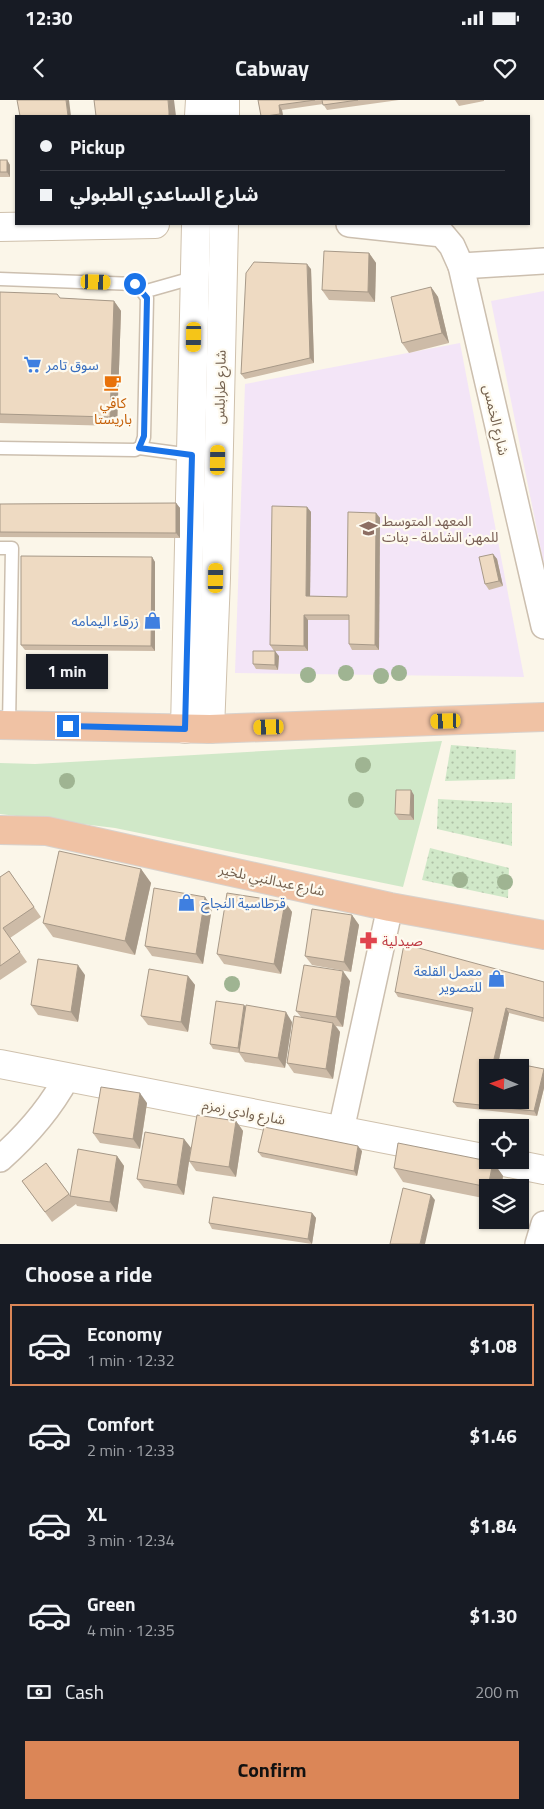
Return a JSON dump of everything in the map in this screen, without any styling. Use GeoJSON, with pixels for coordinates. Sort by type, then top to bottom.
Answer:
{"type":"FeatureCollection","features":[{"type":"Feature","properties":{"kind":"highway"},"geometry":{"type":"LineString","coordinates":[[4,725],[197,729],[544,717]]}},
{"type":"Feature","properties":{"kind":"highway","name":"شارع عبدالنبي بلخير"},"geometry":{"type":"LineString","coordinates":[[0,830],[47,831],[390,907],[544,936]]}},
{"type":"Feature","properties":{"kind":"main road"},"geometry":{"type":"LineString","coordinates":[[199,115],[200,100]]}},
{"type":"Feature","properties":{"kind":"main road"},"geometry":{"type":"LineString","coordinates":[[225,100],[225,115]]}},
{"type":"Feature","properties":{"kind":"main road"},"geometry":{"type":"LineString","coordinates":[[0,227],[103,225]]}},
{"type":"Feature","properties":{"kind":"main road","name":"شارع طرابلس"},"geometry":{"type":"LineString","coordinates":[[196,225],[192,455],[197,729]]}},
{"type":"Feature","properties":{"kind":"main road","name":"شارع طرابلس"},"geometry":{"type":"LineString","coordinates":[[197,729],[224,225]]}},
{"type":"Feature","properties":{"kind":"main road","name":"شارع وادي زمزم"},"geometry":{"type":"LineString","coordinates":[[0,1064],[479,1157]]}},
{"type":"Feature","properties":{"kind":"main road"},"geometry":{"type":"LineString","coordinates":[[529,1167],[544,1170]]}},
{"type":"Feature","properties":{"kind":"street","name":"شارع الخمس"},"geometry":{"type":"LineString","coordinates":[[360,225],[442,234],[452,246],[461,266],[544,626]]}},
{"type":"Feature","properties":{"kind":"street"},"geometry":{"type":"LineString","coordinates":[[461,266],[544,261]]}},
{"type":"Feature","properties":{"kind":"street"},"geometry":{"type":"LineString","coordinates":[[341,1130],[390,907]]}},
{"type":"Feature","properties":{"kind":"street"},"geometry":{"type":"LineString","coordinates":[[0,1159],[36,1123],[55,1100],[67,1077]]}},
{"type":"Feature","properties":{"kind":"street"},"geometry":{"type":"LineString","coordinates":[[538,1244],[544,1224]]}},
{"type":"Feature","properties":{"kind":"lane"},"geometry":{"type":"LineString","coordinates":[[143,292],[196,277]]}},
{"type":"Feature","properties":{"kind":"lane"},"geometry":{"type":"LineString","coordinates":[[0,279],[135,284],[143,292],[147,298],[144,436],[139,448]]}},
{"type":"Feature","properties":{"kind":"lane"},"geometry":{"type":"LineString","coordinates":[[0,448],[135,450],[139,448],[192,455]]}},
{"type":"Feature","properties":{"kind":"lane"},"geometry":{"type":"LineString","coordinates":[[0,548],[12,548],[4,725]]}},
{"type":"Feature","properties":{"kind":"shaded area"},"geometry":{"type":"Polygon","coordinates":[[[544,291],[544,565],[491,301],[544,291]]]}},
{"type":"Feature","properties":{"kind":"shaded area","name":"المعهد المتوسط للمهن الشاملة - بنات"},"geometry":{"type":"Polygon","coordinates":[[[460,343],[524,677],[235,673],[245,384],[460,343]]]}},
{"type":"Feature","properties":{"kind":"green space"},"geometry":{"type":"Polygon","coordinates":[[[442,741],[403,887],[115,828],[0,814],[0,763],[35,764],[442,741]]]}},
{"type":"Feature","properties":{"kind":"green space"},"geometry":{"type":"Polygon","coordinates":[[[451,745],[516,750],[515,779],[445,781],[451,745]]]}},
{"type":"Feature","properties":{"kind":"green space"},"geometry":{"type":"Polygon","coordinates":[[[438,799],[512,803],[512,846],[437,829],[438,799]]]}},
{"type":"Feature","properties":{"kind":"green space"},"geometry":{"type":"Polygon","coordinates":[[[430,848],[509,868],[508,898],[422,880],[430,848]]]}},
{"type":"Feature","properties":{"kind":"building"},"geometry":{"type":"Polygon","coordinates":[[[17,100],[66,100],[68,115],[20,115],[17,100]]]}},
{"type":"Feature","properties":{"kind":"building"},"geometry":{"type":"Polygon","coordinates":[[[94,100],[168,100],[169,115],[96,115],[94,100]]]}},
{"type":"Feature","properties":{"kind":"building"},"geometry":{"type":"Polygon","coordinates":[[[258,100],[315,100],[279,105],[280,114],[261,115],[258,100]]]}},
{"type":"Feature","properties":{"kind":"building"},"geometry":{"type":"Polygon","coordinates":[[[322,100],[358,100],[323,105],[322,100]]]}},
{"type":"Feature","properties":{"kind":"building"},"geometry":{"type":"Polygon","coordinates":[[[0,160],[7,160],[7,172],[0,172],[0,160]]]}},
{"type":"Feature","properties":{"kind":"building"},"geometry":{"type":"Polygon","coordinates":[[[324,251],[369,253],[368,292],[322,290],[324,251]]]}},
{"type":"Feature","properties":{"kind":"building"},"geometry":{"type":"Polygon","coordinates":[[[254,262],[307,264],[310,358],[241,374],[246,273],[254,262]]]}},
{"type":"Feature","properties":{"kind":"building"},"geometry":{"type":"Polygon","coordinates":[[[431,287],[442,333],[402,343],[391,297],[431,287]]]}},
{"type":"Feature","properties":{"kind":"building"},"geometry":{"type":"Polygon","coordinates":[[[0,292],[57,294],[60,298],[114,301],[110,417],[0,414],[0,292]]]}},
{"type":"Feature","properties":{"kind":"building"},"geometry":{"type":"Polygon","coordinates":[[[176,503],[176,533],[0,532],[0,504],[176,503]]]}},
{"type":"Feature","properties":{"kind":"building"},"geometry":{"type":"Polygon","coordinates":[[[272,506],[307,507],[306,596],[347,597],[348,512],[376,513],[375,645],[349,644],[349,615],[304,615],[304,646],[270,645],[272,506]]]}},
{"type":"Feature","properties":{"kind":"building"},"geometry":{"type":"Polygon","coordinates":[[[493,554],[499,581],[485,584],[479,557],[493,554]]]}},
{"type":"Feature","properties":{"kind":"building"},"geometry":{"type":"Polygon","coordinates":[[[21,556],[152,557],[151,646],[21,645],[21,556]]]}},
{"type":"Feature","properties":{"kind":"building"},"geometry":{"type":"Polygon","coordinates":[[[253,651],[275,651],[275,665],[253,664],[253,651]]]}},
{"type":"Feature","properties":{"kind":"building"},"geometry":{"type":"Polygon","coordinates":[[[396,790],[411,790],[410,815],[395,814],[396,790]]]}},
{"type":"Feature","properties":{"kind":"building"},"geometry":{"type":"Polygon","coordinates":[[[59,851],[141,869],[125,941],[43,923],[59,851]]]}},
{"type":"Feature","properties":{"kind":"building"},"geometry":{"type":"Polygon","coordinates":[[[9,871],[34,907],[3,928],[20,952],[0,966],[0,877],[9,871]]]}},
{"type":"Feature","properties":{"kind":"building"},"geometry":{"type":"Polygon","coordinates":[[[154,888],[205,897],[196,954],[145,946],[154,888]]]}},
{"type":"Feature","properties":{"kind":"building"},"geometry":{"type":"Polygon","coordinates":[[[227,893],[285,902],[274,964],[217,954],[227,893]]]}},
{"type":"Feature","properties":{"kind":"building"},"geometry":{"type":"Polygon","coordinates":[[[312,909],[352,915],[344,962],[305,956],[312,909]]]}},
{"type":"Feature","properties":{"kind":"building"},"geometry":{"type":"Polygon","coordinates":[[[404,944],[544,982],[544,1018],[506,1008],[494,1059],[479,1059],[479,1105],[453,1102],[473,1008],[395,992],[404,944]]]}},
{"type":"Feature","properties":{"kind":"building"},"geometry":{"type":"Polygon","coordinates":[[[38,959],[78,965],[71,1012],[31,1005],[38,959]]]}},
{"type":"Feature","properties":{"kind":"building"},"geometry":{"type":"Polygon","coordinates":[[[304,965],[343,971],[336,1017],[296,1011],[304,965]]]}},
{"type":"Feature","properties":{"kind":"building"},"geometry":{"type":"Polygon","coordinates":[[[149,969],[188,976],[181,1022],[141,1016],[149,969]]]}},
{"type":"Feature","properties":{"kind":"building"},"geometry":{"type":"Polygon","coordinates":[[[216,1001],[244,1005],[238,1048],[210,1044],[216,1001]]]}},
{"type":"Feature","properties":{"kind":"building"},"geometry":{"type":"Polygon","coordinates":[[[246,1005],[286,1012],[278,1058],[239,1052],[246,1005]]]}},
{"type":"Feature","properties":{"kind":"building"},"geometry":{"type":"Polygon","coordinates":[[[294,1016],[333,1023],[326,1069],[287,1063],[294,1016]]]}},
{"type":"Feature","properties":{"kind":"building"},"geometry":{"type":"Polygon","coordinates":[[[529,1066],[544,1069],[534,1111],[516,1109],[529,1109],[529,1066]]]}},
{"type":"Feature","properties":{"kind":"building"},"geometry":{"type":"Polygon","coordinates":[[[101,1087],[140,1093],[133,1139],[93,1133],[101,1087]]]}},
{"type":"Feature","properties":{"kind":"building"},"geometry":{"type":"Polygon","coordinates":[[[197,1115],[236,1121],[229,1167],[189,1161],[197,1115]]]}},
{"type":"Feature","properties":{"kind":"building"},"geometry":{"type":"Polygon","coordinates":[[[264,1127],[358,1146],[354,1171],[258,1152],[264,1127]]]}},
{"type":"Feature","properties":{"kind":"building"},"geometry":{"type":"Polygon","coordinates":[[[145,1132],[184,1139],[177,1185],[137,1179],[145,1132]]]}},
{"type":"Feature","properties":{"kind":"building"},"geometry":{"type":"Polygon","coordinates":[[[398,1143],[479,1159],[479,1169],[492,1169],[490,1179],[479,1179],[479,1185],[394,1168],[398,1143]]]}},
{"type":"Feature","properties":{"kind":"building"},"geometry":{"type":"Polygon","coordinates":[[[78,1149],[117,1156],[110,1202],[70,1196],[78,1149]]]}},
{"type":"Feature","properties":{"kind":"building"},"geometry":{"type":"Polygon","coordinates":[[[46,1163],[69,1194],[45,1212],[22,1181],[46,1163]]]}},
{"type":"Feature","properties":{"kind":"building"},"geometry":{"type":"Polygon","coordinates":[[[403,1188],[431,1195],[420,1244],[390,1244],[403,1188]]]}},
{"type":"Feature","properties":{"kind":"building"},"geometry":{"type":"Polygon","coordinates":[[[213,1197],[312,1213],[308,1239],[209,1223],[213,1197]]]}},
{"type":"Feature","properties":{"kind":"place","name":"سوق تامر"},"geometry":{"type":"Point","coordinates":[32,365]}},
{"type":"Feature","properties":{"kind":"place","name":"كافي باريستا"},"geometry":{"type":"Point","coordinates":[113,383]}},
{"type":"Feature","properties":{"kind":"place","name":"المعهد المتوسط للمهن الشاملة - بنات"},"geometry":{"type":"Point","coordinates":[368,529]}},
{"type":"Feature","properties":{"kind":"place","name":"زرقاء اليمامه"},"geometry":{"type":"Point","coordinates":[153,621]}},
{"type":"Feature","properties":{"kind":"place","name":"قرطاسية النجاح"},"geometry":{"type":"Point","coordinates":[187,903]}},
{"type":"Feature","properties":{"kind":"place","name":"صيدلية"},"geometry":{"type":"Point","coordinates":[368,941]}},
{"type":"Feature","properties":{"kind":"place","name":"معمل القلعة للتصوير"},"geometry":{"type":"Point","coordinates":[496,979]}},
{"type":"Feature","properties":{"kind":"route"},"geometry":{"type":"LineString","coordinates":[[68,726],[185,729],[192,455],[139,448],[144,436],[147,298],[135,284]]}}]}
